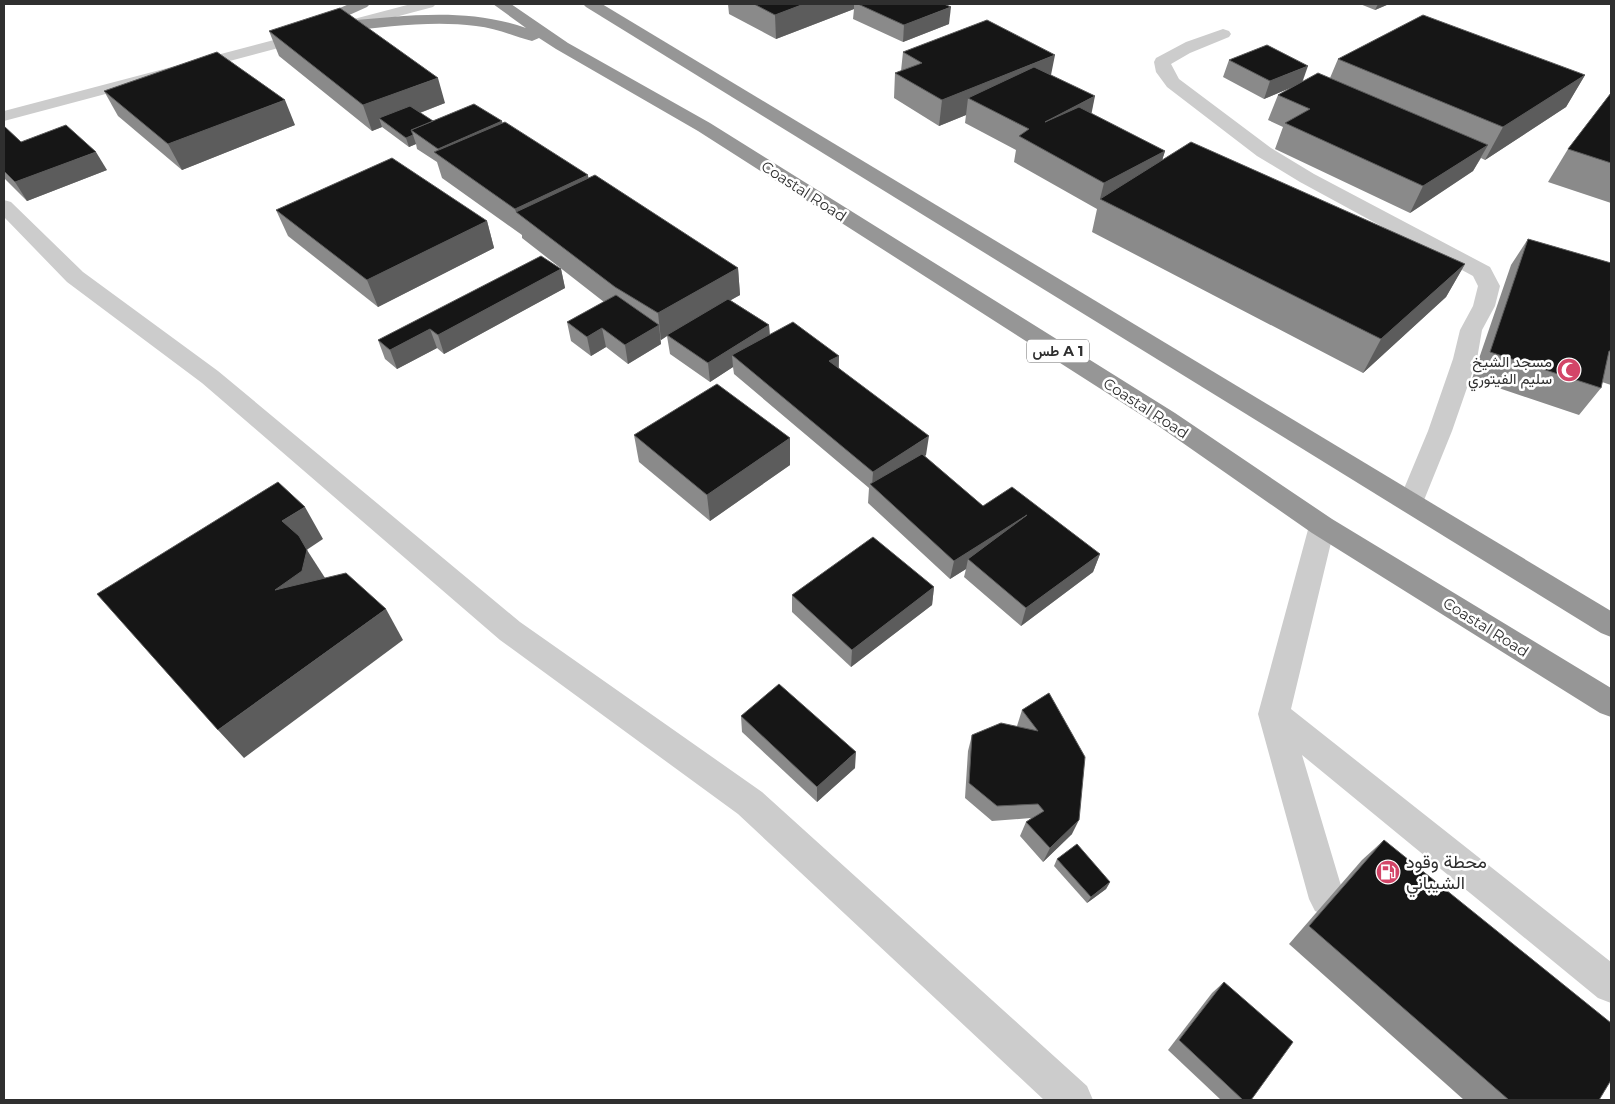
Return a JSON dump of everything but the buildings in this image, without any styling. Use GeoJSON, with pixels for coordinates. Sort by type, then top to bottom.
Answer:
{"type":"FeatureCollection","features":[{"type":"Feature","properties":{"kind":"highway"},"geometry":{"type":"LineString","coordinates":[[337,22],[362,4]]}},
{"type":"Feature","properties":{"kind":"highway","name":"Coastal Road"},"geometry":{"type":"LineString","coordinates":[[501,4],[562,46],[704,127],[1166,419],[1322,526],[1611,704]]}},
{"type":"Feature","properties":{"kind":"highway"},"geometry":{"type":"LineString","coordinates":[[602,7],[1611,625]]}},
{"type":"Feature","properties":{"kind":"highway"},"geometry":{"type":"LineString","coordinates":[[337,22],[462,19],[496,24],[562,46]]}},
{"type":"Feature","properties":{"kind":"street"},"geometry":{"type":"LineString","coordinates":[[4,116],[337,22],[380,4]]}},
{"type":"Feature","properties":{"kind":"street"},"geometry":{"type":"LineString","coordinates":[[4,106],[241,40],[428,4]]}},
{"type":"Feature","properties":{"kind":"street"},"geometry":{"type":"LineString","coordinates":[[1223,34],[1190,45],[1172,54],[1162,62],[1164,72],[1174,83],[1264,152],[1307,178],[1482,272],[1489,286],[1484,306],[1471,330],[1465,360],[1443,423],[1410,503]]}},
{"type":"Feature","properties":{"kind":"street"},"geometry":{"type":"LineString","coordinates":[[4,206],[75,277],[210,377],[510,631],[750,803],[1073,1100]]}},
{"type":"Feature","properties":{"kind":"street"},"geometry":{"type":"LineString","coordinates":[[1322,526],[1274,714],[1328,899]]}},
{"type":"Feature","properties":{"kind":"street"},"geometry":{"type":"LineString","coordinates":[[1274,714],[1611,985]]}},
{"type":"Feature","properties":{"kind":"place","name":"مسجد الشيخ سليم الفيتوري"},"geometry":{"type":"Point","coordinates":[1569,370]}},
{"type":"Feature","properties":{"kind":"place","name":"محطة وقود الشيباني"},"geometry":{"type":"Point","coordinates":[1388,872]}}]}
